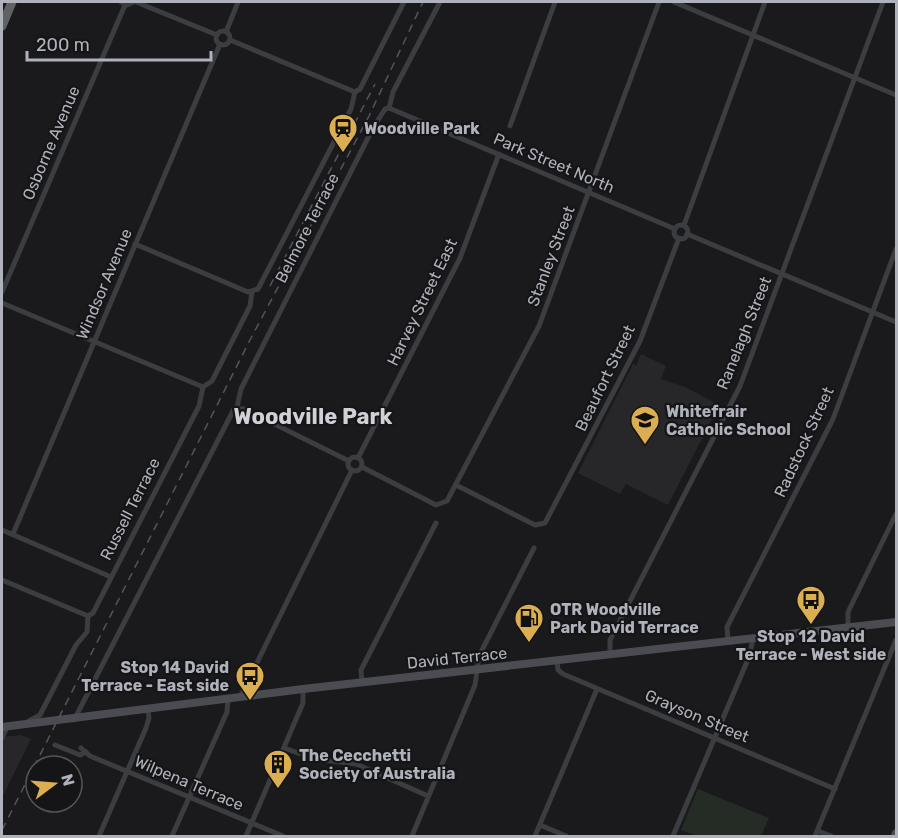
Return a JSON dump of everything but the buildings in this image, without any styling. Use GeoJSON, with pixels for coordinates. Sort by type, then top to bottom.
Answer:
{"type":"FeatureCollection","features":[{"type":"Feature","properties":{"kind":"highway"},"geometry":{"type":"LineString","coordinates":[[2,26],[12,2]]}},
{"type":"Feature","properties":{"kind":"main road","name":"David Terrace"},"geometry":{"type":"LineString","coordinates":[[4,727],[362,682],[897,622]]}},
{"type":"Feature","properties":{"kind":"street"},"geometry":{"type":"LineString","coordinates":[[123,3],[135,2],[217,35],[220,44],[225,45],[230,40]]}},
{"type":"Feature","properties":{"kind":"street"},"geometry":{"type":"LineString","coordinates":[[238,2],[226,32],[230,40],[355,92]]}},
{"type":"Feature","properties":{"kind":"street","name":"Russell Terrace"},"geometry":{"type":"LineString","coordinates":[[18,725],[36,718],[76,645],[87,632],[88,616],[93,613],[202,399],[203,387],[212,381],[250,306],[250,292],[258,289],[351,109],[355,92],[360,89],[404,2]]}},
{"type":"Feature","properties":{"kind":"street","name":"Belmore Terrace"},"geometry":{"type":"LineString","coordinates":[[74,720],[235,408],[241,389],[373,128],[385,109],[389,108],[393,92],[440,2]]}},
{"type":"Feature","properties":{"kind":"street"},"geometry":{"type":"LineString","coordinates":[[510,126],[555,2]]}},
{"type":"Feature","properties":{"kind":"street","name":"Stanley Street"},"geometry":{"type":"LineString","coordinates":[[362,466],[440,505],[447,501],[539,326],[659,2]]}},
{"type":"Feature","properties":{"kind":"street"},"geometry":{"type":"LineString","coordinates":[[674,2],[897,95]]}},
{"type":"Feature","properties":{"kind":"street"},"geometry":{"type":"LineString","coordinates":[[765,2],[684,225],[687,234],[897,322]]}},
{"type":"Feature","properties":{"kind":"street","name":"Ranelagh Street"},"geometry":{"type":"LineString","coordinates":[[610,655],[610,639],[740,386],[883,2]]}},
{"type":"Feature","properties":{"kind":"street","name":"Osborne Avenue"},"geometry":{"type":"LineString","coordinates":[[2,292],[123,3]]}},
{"type":"Feature","properties":{"kind":"street"},"geometry":{"type":"LineString","coordinates":[[217,35],[220,32],[226,32]]}},
{"type":"Feature","properties":{"kind":"street","name":"Windsor Avenue"},"geometry":{"type":"LineString","coordinates":[[13,534],[220,44]]}},
{"type":"Feature","properties":{"kind":"street","name":"Park Street North"},"geometry":{"type":"LineString","coordinates":[[389,108],[675,228]]}},
{"type":"Feature","properties":{"kind":"street","name":"Harvey Street East"},"geometry":{"type":"LineString","coordinates":[[358,458],[460,258],[499,154]]}},
{"type":"Feature","properties":{"kind":"street"},"geometry":{"type":"LineString","coordinates":[[684,225],[675,228],[674,234],[679,238],[687,234]]}},
{"type":"Feature","properties":{"kind":"street","name":"Beaufort Street"},"geometry":{"type":"LineString","coordinates":[[456,485],[535,525],[543,524],[548,520],[640,341],[679,238]]}},
{"type":"Feature","properties":{"kind":"street"},"geometry":{"type":"LineString","coordinates":[[135,244],[250,292]]}},
{"type":"Feature","properties":{"kind":"street","name":"Radstock Street"},"geometry":{"type":"LineString","coordinates":[[728,641],[727,627],[833,419],[897,249]]}},
{"type":"Feature","properties":{"kind":"street"},"geometry":{"type":"LineString","coordinates":[[2,303],[203,387]]}},
{"type":"Feature","properties":{"kind":"street"},"geometry":{"type":"LineString","coordinates":[[235,408],[349,461],[352,470],[240,697]]}},
{"type":"Feature","properties":{"kind":"street"},"geometry":{"type":"LineString","coordinates":[[349,461],[352,458],[358,458],[362,466],[357,471],[352,470]]}},
{"type":"Feature","properties":{"kind":"street"},"geometry":{"type":"LineString","coordinates":[[848,628],[848,612],[897,514]]}},
{"type":"Feature","properties":{"kind":"street"},"geometry":{"type":"LineString","coordinates":[[362,682],[361,670],[436,523]]}},
{"type":"Feature","properties":{"kind":"street"},"geometry":{"type":"LineString","coordinates":[[2,530],[111,577]]}},
{"type":"Feature","properties":{"kind":"street"},"geometry":{"type":"LineString","coordinates":[[412,837],[475,685],[479,657],[534,548]]}},
{"type":"Feature","properties":{"kind":"street"},"geometry":{"type":"LineString","coordinates":[[2,580],[88,616]]}},
{"type":"Feature","properties":{"kind":"street"},"geometry":{"type":"LineString","coordinates":[[673,837],[749,657],[753,639]]}},
{"type":"Feature","properties":{"kind":"street"},"geometry":{"type":"LineString","coordinates":[[831,837],[817,834],[897,640]]}},
{"type":"Feature","properties":{"kind":"street","name":"Grayson Street"},"geometry":{"type":"LineString","coordinates":[[557,661],[560,672],[835,789]]}},
{"type":"Feature","properties":{"kind":"street"},"geometry":{"type":"LineString","coordinates":[[246,837],[303,703],[303,689]]}},
{"type":"Feature","properties":{"kind":"street"},"geometry":{"type":"LineString","coordinates":[[535,837],[597,689]]}},
{"type":"Feature","properties":{"kind":"street"},"geometry":{"type":"LineString","coordinates":[[172,837],[227,712],[228,698]]}},
{"type":"Feature","properties":{"kind":"street"},"geometry":{"type":"LineString","coordinates":[[99,837],[149,718],[148,710]]}},
{"type":"Feature","properties":{"kind":"street"},"geometry":{"type":"LineString","coordinates":[[2,738],[4,727]]}},
{"type":"Feature","properties":{"kind":"street","name":"Wilpena Terrace"},"geometry":{"type":"LineString","coordinates":[[55,745],[80,755],[83,750],[127,772],[283,837]]}},
{"type":"Feature","properties":{"kind":"street"},"geometry":{"type":"LineString","coordinates":[[284,748],[315,759],[356,764],[428,796]]}},
{"type":"Feature","properties":{"kind":"street"},"geometry":{"type":"LineString","coordinates":[[540,825],[566,837]]}},
{"type":"Feature","properties":{"kind":"shaded area","name":"Whitefrair Catholic School"},"geometry":{"type":"Polygon","coordinates":[[[641,354],[666,366],[661,379],[685,387],[719,405],[668,505],[626,484],[620,494],[578,473],[633,364],[636,366],[641,354]]]}},
{"type":"Feature","properties":{"kind":"shaded area"},"geometry":{"type":"Polygon","coordinates":[[[21,735],[31,739],[2,798],[2,737],[21,735]]]}},
{"type":"Feature","properties":{"kind":"shaded area"},"geometry":{"type":"Polygon","coordinates":[[[698,789],[769,818],[761,836],[697,836],[681,830],[698,789]]]}},
{"type":"Feature","properties":{"kind":"railway"},"geometry":{"type":"LineString","coordinates":[[2,830],[250,340],[369,116],[423,2]]}},
{"type":"Feature","properties":{"kind":"railway"},"geometry":{"type":"LineString","coordinates":[[270,286],[375,84]]}},
{"type":"Feature","properties":{"kind":"place","name":"Woodville Park"},"geometry":{"type":"Point","coordinates":[343,154]}},
{"type":"Feature","properties":{"kind":"place","name":"Whitefrair Catholic School"},"geometry":{"type":"Point","coordinates":[645,446]}},
{"type":"Feature","properties":{"kind":"place","name":"Stop 12 David Terrace - West side"},"geometry":{"type":"Point","coordinates":[811,626]}},
{"type":"Feature","properties":{"kind":"place","name":"OTR Woodville Park David Terrace"},"geometry":{"type":"Point","coordinates":[529,644]}},
{"type":"Feature","properties":{"kind":"place","name":"Stop 14 David Terrace - East side"},"geometry":{"type":"Point","coordinates":[250,702]}},
{"type":"Feature","properties":{"kind":"place","name":"The Cecchetti Society of Australia"},"geometry":{"type":"Point","coordinates":[278,790]}},
{"type":"Feature","properties":{"kind":"district","name":"Woodville Park"},"geometry":{"type":"Point","coordinates":[313,416]}}]}
